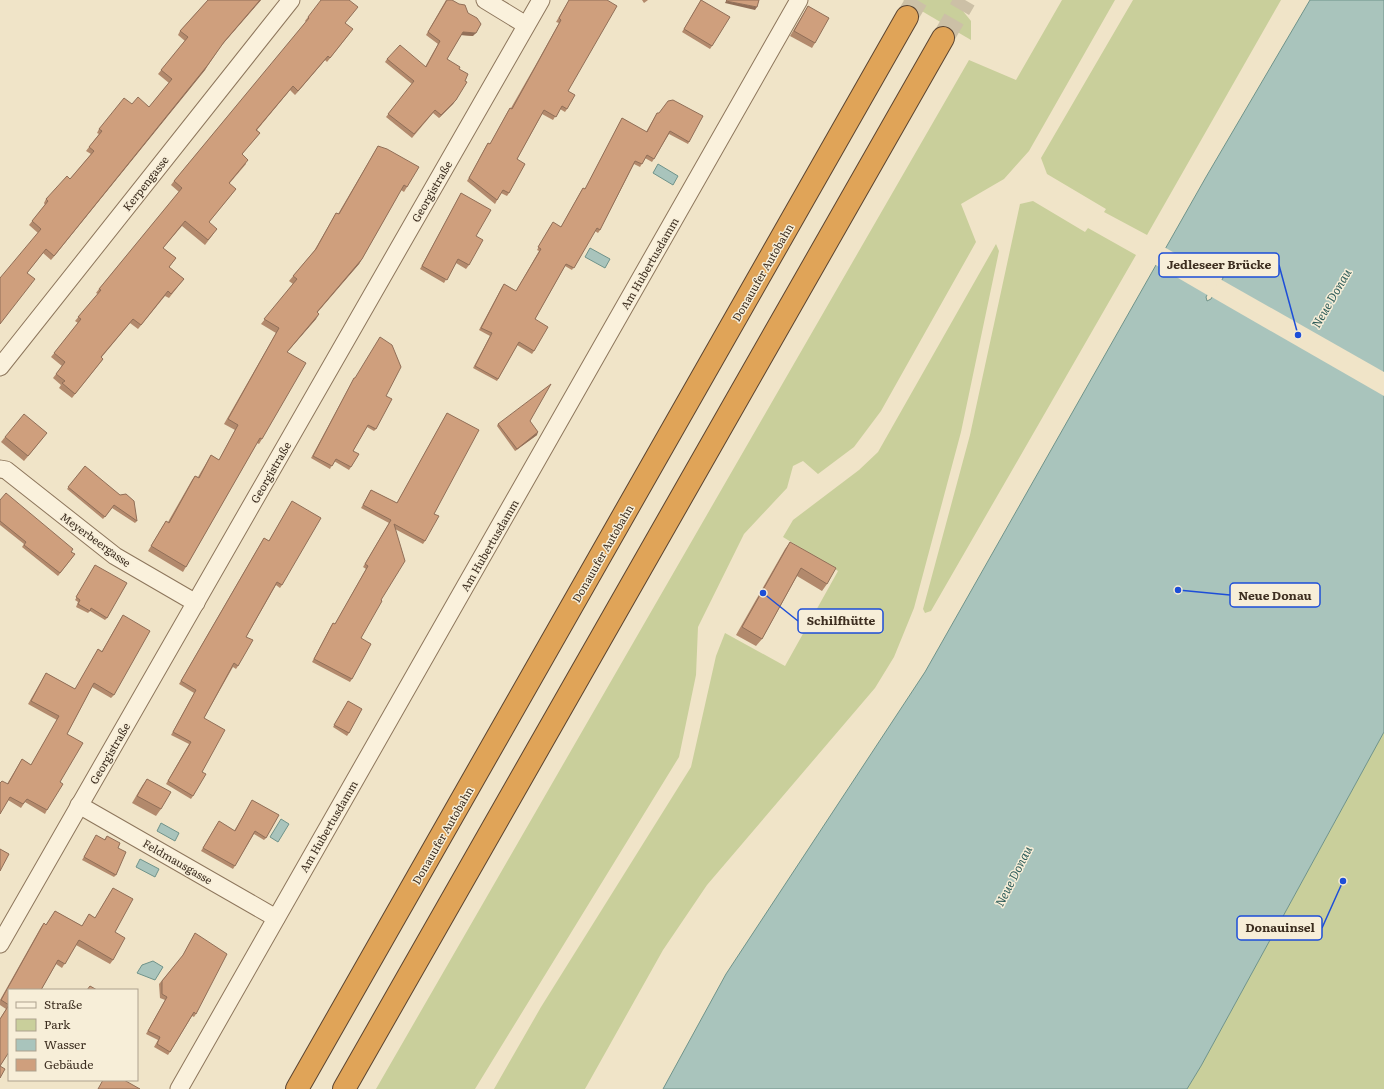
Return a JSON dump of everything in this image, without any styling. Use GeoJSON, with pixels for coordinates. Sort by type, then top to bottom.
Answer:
{"type":"FeatureCollection","features":[{"type":"Feature","properties":{"kind":"highway","name":"Donauufer Autobahn"},"geometry":{"type":"LineString","coordinates":[[297,1089],[907,17]]}},
{"type":"Feature","properties":{"kind":"highway"},"geometry":{"type":"LineString","coordinates":[[344,1089],[943,38]]}},
{"type":"Feature","properties":{"kind":"street","name":"Kerpengasse"},"geometry":{"type":"LineString","coordinates":[[0,367],[291,0]]}},
{"type":"Feature","properties":{"kind":"street"},"geometry":{"type":"LineString","coordinates":[[485,0],[526,25]]}},
{"type":"Feature","properties":{"kind":"street","name":"Georgistraße"},"geometry":{"type":"LineString","coordinates":[[0,944],[541,0]]}},
{"type":"Feature","properties":{"kind":"street","name":"Am Hubertusdamm"},"geometry":{"type":"LineString","coordinates":[[179,1089],[799,0]]}},
{"type":"Feature","properties":{"kind":"street","name":"Meyerbeergasse"},"geometry":{"type":"LineString","coordinates":[[0,468],[6,470],[115,556],[196,603]]}},
{"type":"Feature","properties":{"kind":"street","name":"Feldmausgasse"},"geometry":{"type":"LineString","coordinates":[[79,805],[276,918]]}},
{"type":"Feature","properties":{"kind":"green space"},"geometry":{"type":"Polygon","coordinates":[[[903,0],[954,0],[971,21],[971,40],[903,0]]]}},
{"type":"Feature","properties":{"kind":"green space"},"geometry":{"type":"Polygon","coordinates":[[[1062,0],[1115,0],[1029,151],[1004,179],[961,204],[976,242],[881,411],[854,447],[818,474],[803,461],[793,466],[787,488],[744,534],[698,627],[696,675],[679,757],[475,1089],[376,1089],[969,60],[1016,80],[1062,0]]]}},
{"type":"Feature","properties":{"kind":"green space"},"geometry":{"type":"Polygon","coordinates":[[[1133,0],[1281,0],[1147,235],[1104,212],[1106,209],[1047,174],[1041,158],[1133,0]]]}},
{"type":"Feature","properties":{"kind":"green space"},"geometry":{"type":"Polygon","coordinates":[[[1033,201],[1085,232],[1088,228],[1136,255],[931,611],[925,613],[923,609],[970,435],[1020,204],[1033,201]]]}},
{"type":"Feature","properties":{"kind":"green space"},"geometry":{"type":"Polygon","coordinates":[[[996,244],[999,251],[961,432],[914,608],[894,657],[875,688],[707,885],[663,950],[585,1089],[494,1089],[541,1007],[691,767],[716,656],[725,633],[785,666],[838,571],[783,537],[793,520],[859,470],[878,452],[996,244]]]}},
{"type":"Feature","properties":{"kind":"green space"},"geometry":{"type":"Polygon","coordinates":[[[1384,732],[1384,1089],[1187,1089],[1201,1066],[1384,732]]]}},
{"type":"Feature","properties":{"kind":"water","name":"Neue Donau"},"geometry":{"type":"Polygon","coordinates":[[[1310,0],[1384,0],[1384,732],[1201,1066],[1187,1089],[663,1089],[726,974],[925,672],[1206,177],[1310,0]],[[1222,274],[1218,275],[1206,297],[1207,301],[1211,299],[1223,278],[1222,274]]]}},
{"type":"Feature","properties":{"kind":"water"},"geometry":{"type":"Polygon","coordinates":[[[658,164],[678,176],[673,185],[653,173],[658,164]]]}},
{"type":"Feature","properties":{"kind":"water"},"geometry":{"type":"Polygon","coordinates":[[[590,248],[610,259],[605,268],[585,257],[590,248]]]}},
{"type":"Feature","properties":{"kind":"water"},"geometry":{"type":"Polygon","coordinates":[[[281,819],[289,824],[278,842],[270,837],[281,819]]]}},
{"type":"Feature","properties":{"kind":"water"},"geometry":{"type":"Polygon","coordinates":[[[161,823],[179,833],[175,841],[157,831],[161,823]]]}},
{"type":"Feature","properties":{"kind":"water"},"geometry":{"type":"Polygon","coordinates":[[[140,859],[159,869],[155,877],[136,867],[140,859]]]}},
{"type":"Feature","properties":{"kind":"water"},"geometry":{"type":"Polygon","coordinates":[[[153,961],[163,967],[155,980],[137,973],[142,965],[153,961]]]}},
{"type":"Feature","properties":{"kind":"pier"},"geometry":{"type":"Polygon","coordinates":[[[1164,247],[1219,278],[1209,296],[1154,264],[1164,247]]]}},
{"type":"Feature","properties":{"kind":"pier"},"geometry":{"type":"Polygon","coordinates":[[[1220,279],[1384,372],[1384,396],[1210,296],[1220,279]]]}},
{"type":"Feature","properties":{"kind":"building"},"geometry":{"type":"Polygon","coordinates":[[[208,0],[260,0],[224,42],[207,66],[54,256],[46,249],[27,273],[35,279],[0,324],[0,278],[41,229],[32,221],[48,201],[46,199],[67,176],[70,179],[94,151],[89,147],[102,131],[99,129],[124,98],[132,104],[138,97],[149,107],[172,79],[161,70],[188,37],[180,31],[208,0]]]}},
{"type":"Feature","properties":{"kind":"building"},"geometry":{"type":"Polygon","coordinates":[[[321,0],[349,0],[358,7],[345,23],[353,29],[330,58],[328,56],[298,91],[293,86],[256,130],[260,133],[242,154],[248,160],[229,183],[236,189],[209,222],[217,229],[208,240],[185,221],[163,248],[176,258],[169,267],[184,279],[171,294],[168,291],[141,325],[133,319],[101,357],[103,359],[75,394],[62,383],[65,381],[56,374],[65,362],[54,353],[81,319],[78,317],[101,290],[99,289],[182,188],[174,181],[309,18],[308,17],[321,0]]]}},
{"type":"Feature","properties":{"kind":"building"},"geometry":{"type":"Polygon","coordinates":[[[447,0],[452,0],[459,4],[465,5],[468,13],[477,18],[481,24],[476,33],[463,32],[447,59],[468,74],[465,81],[467,82],[456,100],[441,115],[435,110],[414,134],[388,114],[414,81],[387,59],[400,45],[426,67],[440,41],[428,32],[447,0]]]}},
{"type":"Feature","properties":{"kind":"building"},"geometry":{"type":"Polygon","coordinates":[[[569,0],[607,0],[617,6],[568,91],[575,95],[567,109],[562,106],[556,117],[544,110],[517,159],[525,164],[509,193],[503,190],[497,200],[469,178],[488,143],[490,144],[510,108],[512,109],[561,20],[559,18],[569,0]]]}},
{"type":"Feature","properties":{"kind":"building"},"geometry":{"type":"Polygon","coordinates":[[[701,0],[730,17],[712,46],[684,29],[701,0]]]}},
{"type":"Feature","properties":{"kind":"building"},"geometry":{"type":"Polygon","coordinates":[[[759,0],[757,7],[726,1],[759,0]]]}},
{"type":"Feature","properties":{"kind":"building"},"geometry":{"type":"Polygon","coordinates":[[[808,6],[829,18],[815,43],[794,31],[808,6]]]}},
{"type":"Feature","properties":{"kind":"building"},"geometry":{"type":"Polygon","coordinates":[[[673,100],[703,116],[689,142],[670,131],[654,159],[647,155],[642,164],[635,161],[600,230],[597,228],[574,268],[566,264],[535,319],[548,327],[534,351],[519,342],[498,379],[475,366],[492,333],[481,328],[504,284],[516,291],[541,249],[538,247],[553,222],[561,227],[583,188],[585,189],[622,118],[647,132],[657,113],[659,113],[668,101],[673,100]]]}},
{"type":"Feature","properties":{"kind":"building"},"geometry":{"type":"Polygon","coordinates":[[[378,146],[387,149],[419,167],[407,187],[404,185],[362,259],[317,312],[319,314],[287,352],[306,363],[262,439],[260,438],[186,567],[151,546],[166,521],[169,523],[195,476],[199,478],[211,455],[219,460],[238,425],[228,419],[279,328],[264,319],[297,279],[293,276],[316,249],[336,213],[339,214],[378,146]]]}},
{"type":"Feature","properties":{"kind":"building"},"geometry":{"type":"Polygon","coordinates":[[[461,193],[491,210],[476,236],[483,240],[469,265],[458,259],[447,280],[422,266],[461,193]]]}},
{"type":"Feature","properties":{"kind":"building"},"geometry":{"type":"Polygon","coordinates":[[[380,337],[392,345],[401,367],[386,396],[392,399],[376,429],[368,425],[353,451],[359,454],[351,467],[336,459],[332,466],[313,456],[354,378],[380,337]]]}},
{"type":"Feature","properties":{"kind":"building"},"geometry":{"type":"Polygon","coordinates":[[[551,384],[530,421],[538,432],[517,449],[498,424],[551,384]]]}},
{"type":"Feature","properties":{"kind":"building"},"geometry":{"type":"Polygon","coordinates":[[[447,413],[479,430],[434,514],[439,516],[425,541],[394,524],[405,561],[381,600],[382,601],[361,638],[371,644],[352,679],[314,659],[333,623],[335,624],[368,566],[365,564],[391,520],[363,505],[371,490],[397,503],[447,413]]]}},
{"type":"Feature","properties":{"kind":"building"},"geometry":{"type":"Polygon","coordinates":[[[24,414],[47,433],[28,456],[5,437],[24,414]]]}},
{"type":"Feature","properties":{"kind":"building"},"geometry":{"type":"Polygon","coordinates":[[[85,466],[120,495],[126,494],[134,501],[137,521],[114,505],[105,517],[68,487],[85,466]]]}},
{"type":"Feature","properties":{"kind":"building"},"geometry":{"type":"Polygon","coordinates":[[[6,493],[73,549],[71,552],[75,554],[60,573],[24,545],[26,542],[0,521],[0,500],[6,493]]]}},
{"type":"Feature","properties":{"kind":"building"},"geometry":{"type":"Polygon","coordinates":[[[292,501],[321,518],[282,585],[277,582],[246,637],[253,640],[238,666],[234,663],[204,718],[225,730],[202,772],[206,774],[193,796],[168,781],[191,742],[173,732],[196,690],[181,681],[264,538],[269,541],[292,501]]]}},
{"type":"Feature","properties":{"kind":"building"},"geometry":{"type":"Polygon","coordinates":[[[790,542],[836,568],[827,584],[801,568],[762,639],[742,627],[790,542]]]}},
{"type":"Feature","properties":{"kind":"building"},"geometry":{"type":"Polygon","coordinates":[[[95,565],[127,583],[107,618],[91,608],[90,611],[78,604],[80,600],[76,597],[95,565]]]}},
{"type":"Feature","properties":{"kind":"building"},"geometry":{"type":"Polygon","coordinates":[[[123,615],[150,631],[114,695],[94,683],[67,734],[83,743],[60,782],[63,784],[47,810],[27,799],[23,804],[10,797],[0,814],[0,783],[2,781],[8,784],[22,759],[31,765],[59,716],[31,701],[46,673],[75,689],[98,649],[102,652],[123,615]]]}},
{"type":"Feature","properties":{"kind":"building"},"geometry":{"type":"Polygon","coordinates":[[[348,701],[362,709],[349,733],[334,725],[348,701]]]}},
{"type":"Feature","properties":{"kind":"building"},"geometry":{"type":"Polygon","coordinates":[[[147,779],[171,792],[161,809],[137,796],[147,779]]]}},
{"type":"Feature","properties":{"kind":"building"},"geometry":{"type":"Polygon","coordinates":[[[252,800],[279,815],[266,838],[255,831],[235,866],[203,848],[219,821],[235,831],[252,800]]]}},
{"type":"Feature","properties":{"kind":"building"},"geometry":{"type":"Polygon","coordinates":[[[96,835],[105,840],[107,836],[120,843],[118,848],[126,852],[116,875],[84,857],[96,835]]]}},
{"type":"Feature","properties":{"kind":"building"},"geometry":{"type":"Polygon","coordinates":[[[0,849],[9,854],[0,871],[0,849]]]}},
{"type":"Feature","properties":{"kind":"building"},"geometry":{"type":"Polygon","coordinates":[[[113,888],[133,899],[115,932],[125,938],[113,960],[79,940],[65,964],[58,960],[42,989],[8,989],[8,1004],[1,1000],[44,923],[46,925],[55,911],[82,926],[89,914],[95,918],[113,888]]]}},
{"type":"Feature","properties":{"kind":"building"},"geometry":{"type":"Polygon","coordinates":[[[195,933],[227,954],[196,1014],[194,1012],[170,1052],[157,1044],[160,1037],[148,1031],[167,997],[162,994],[162,981],[183,955],[195,933]]]}},
{"type":"Feature","properties":{"kind":"building"},"geometry":{"type":"Polygon","coordinates":[[[90,986],[95,989],[88,989],[90,986]]]}},
{"type":"Feature","properties":{"kind":"building"},"geometry":{"type":"Polygon","coordinates":[[[8,1007],[8,1054],[0,1066],[0,1019],[8,1007]]]}},
{"type":"Feature","properties":{"kind":"building"},"geometry":{"type":"Polygon","coordinates":[[[0,1066],[5,1069],[0,1078],[0,1066]]]}},
{"type":"Feature","properties":{"kind":"building"},"geometry":{"type":"Polygon","coordinates":[[[102,1081],[126,1081],[140,1089],[98,1089],[102,1081]]]}},
{"type":"Feature","properties":{"kind":"tunnel"},"geometry":{"type":"LineString","coordinates":[[907,17],[917,0]]}},
{"type":"Feature","properties":{"kind":"tunnel"},"geometry":{"type":"LineString","coordinates":[[943,38],[965,0]]}},
{"type":"Feature","properties":{"kind":"place","name":"Jedleseer Brücke"},"geometry":{"type":"Point","coordinates":[1298,335]}},
{"type":"Feature","properties":{"kind":"place","name":"Neue Donau"},"geometry":{"type":"Point","coordinates":[1178,590]}},
{"type":"Feature","properties":{"kind":"place","name":"Schilfhütte"},"geometry":{"type":"Point","coordinates":[763,593]}},
{"type":"Feature","properties":{"kind":"place","name":"Donauinsel"},"geometry":{"type":"Point","coordinates":[1343,881]}}]}
